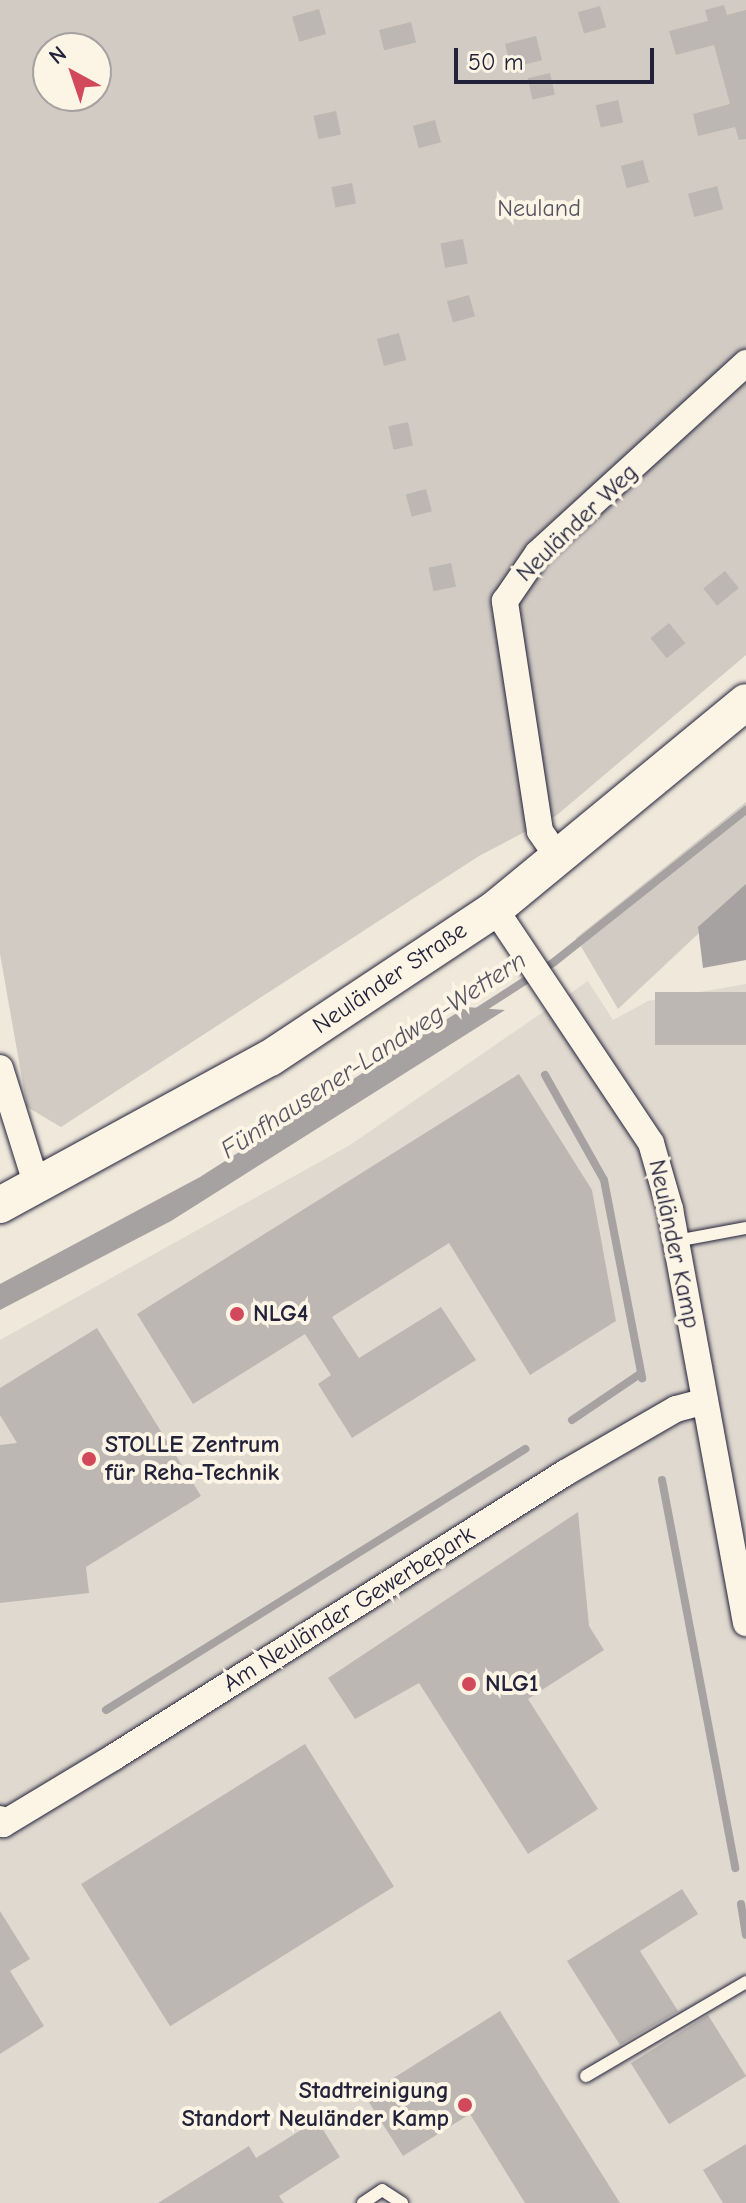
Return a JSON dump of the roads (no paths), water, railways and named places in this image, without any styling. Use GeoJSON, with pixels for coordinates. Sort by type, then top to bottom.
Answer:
{"type":"FeatureCollection","features":[{"type":"Feature","properties":{"kind":"main road","name":"Neuländer Straße"},"geometry":{"type":"LineString","coordinates":[[0,1205],[270,1058],[495,909],[560,860],[746,702]]}},
{"type":"Feature","properties":{"kind":"street","name":"Neuländer Weg"},"geometry":{"type":"LineString","coordinates":[[560,860],[540,831],[505,601],[538,553],[746,363]]}},
{"type":"Feature","properties":{"kind":"street","name":"Neuländer Kamp"},"geometry":{"type":"LineString","coordinates":[[495,909],[562,1000],[651,1143],[676,1241],[743,1590],[746,1623]]}},
{"type":"Feature","properties":{"kind":"street"},"geometry":{"type":"LineString","coordinates":[[0,1068],[37,1186]]}},
{"type":"Feature","properties":{"kind":"street","name":"Am Neuländer Gewerbepark"},"geometry":{"type":"LineString","coordinates":[[0,1819],[3,1824],[102,1764],[565,1473],[676,1409],[705,1401]]}},
{"type":"Feature","properties":{"kind":"lane"},"geometry":{"type":"LineString","coordinates":[[676,1241],[746,1228]]}},
{"type":"Feature","properties":{"kind":"lane"},"geometry":{"type":"LineString","coordinates":[[586,2076],[744,1983]]}},
{"type":"Feature","properties":{"kind":"lane"},"geometry":{"type":"LineString","coordinates":[[363,2203],[382,2190],[402,2203]]}},
{"type":"Feature","properties":{"kind":"waterway","name":"Fünfhausener-Landweg-Wettern"},"geometry":{"type":"LineString","coordinates":[[475,1013],[554,962],[746,810]]}},
{"type":"Feature","properties":{"kind":"waterway"},"geometry":{"type":"LineString","coordinates":[[545,1075],[604,1180],[642,1378]]}},
{"type":"Feature","properties":{"kind":"waterway"},"geometry":{"type":"LineString","coordinates":[[572,1420],[640,1374]]}},
{"type":"Feature","properties":{"kind":"waterway"},"geometry":{"type":"LineString","coordinates":[[106,1710],[526,1449]]}},
{"type":"Feature","properties":{"kind":"waterway"},"geometry":{"type":"LineString","coordinates":[[662,1480],[735,1868]]}},
{"type":"Feature","properties":{"kind":"waterway"},"geometry":{"type":"LineString","coordinates":[[741,1904],[746,1935]]}},
{"type":"Feature","properties":{"kind":"place","name":"NLG4"},"geometry":{"type":"Point","coordinates":[237,1314]}},
{"type":"Feature","properties":{"kind":"place","name":"STOLLE Zentrum für Reha-Technik"},"geometry":{"type":"Point","coordinates":[89,1459]}},
{"type":"Feature","properties":{"kind":"place","name":"NLG1"},"geometry":{"type":"Point","coordinates":[469,1684]}},
{"type":"Feature","properties":{"kind":"place","name":"Stadtreinigung Standort Neuländer Kamp"},"geometry":{"type":"Point","coordinates":[465,2105]}},
{"type":"Feature","properties":{"kind":"park label","name":"Neuland"},"geometry":{"type":"Point","coordinates":[539,209]}}]}
